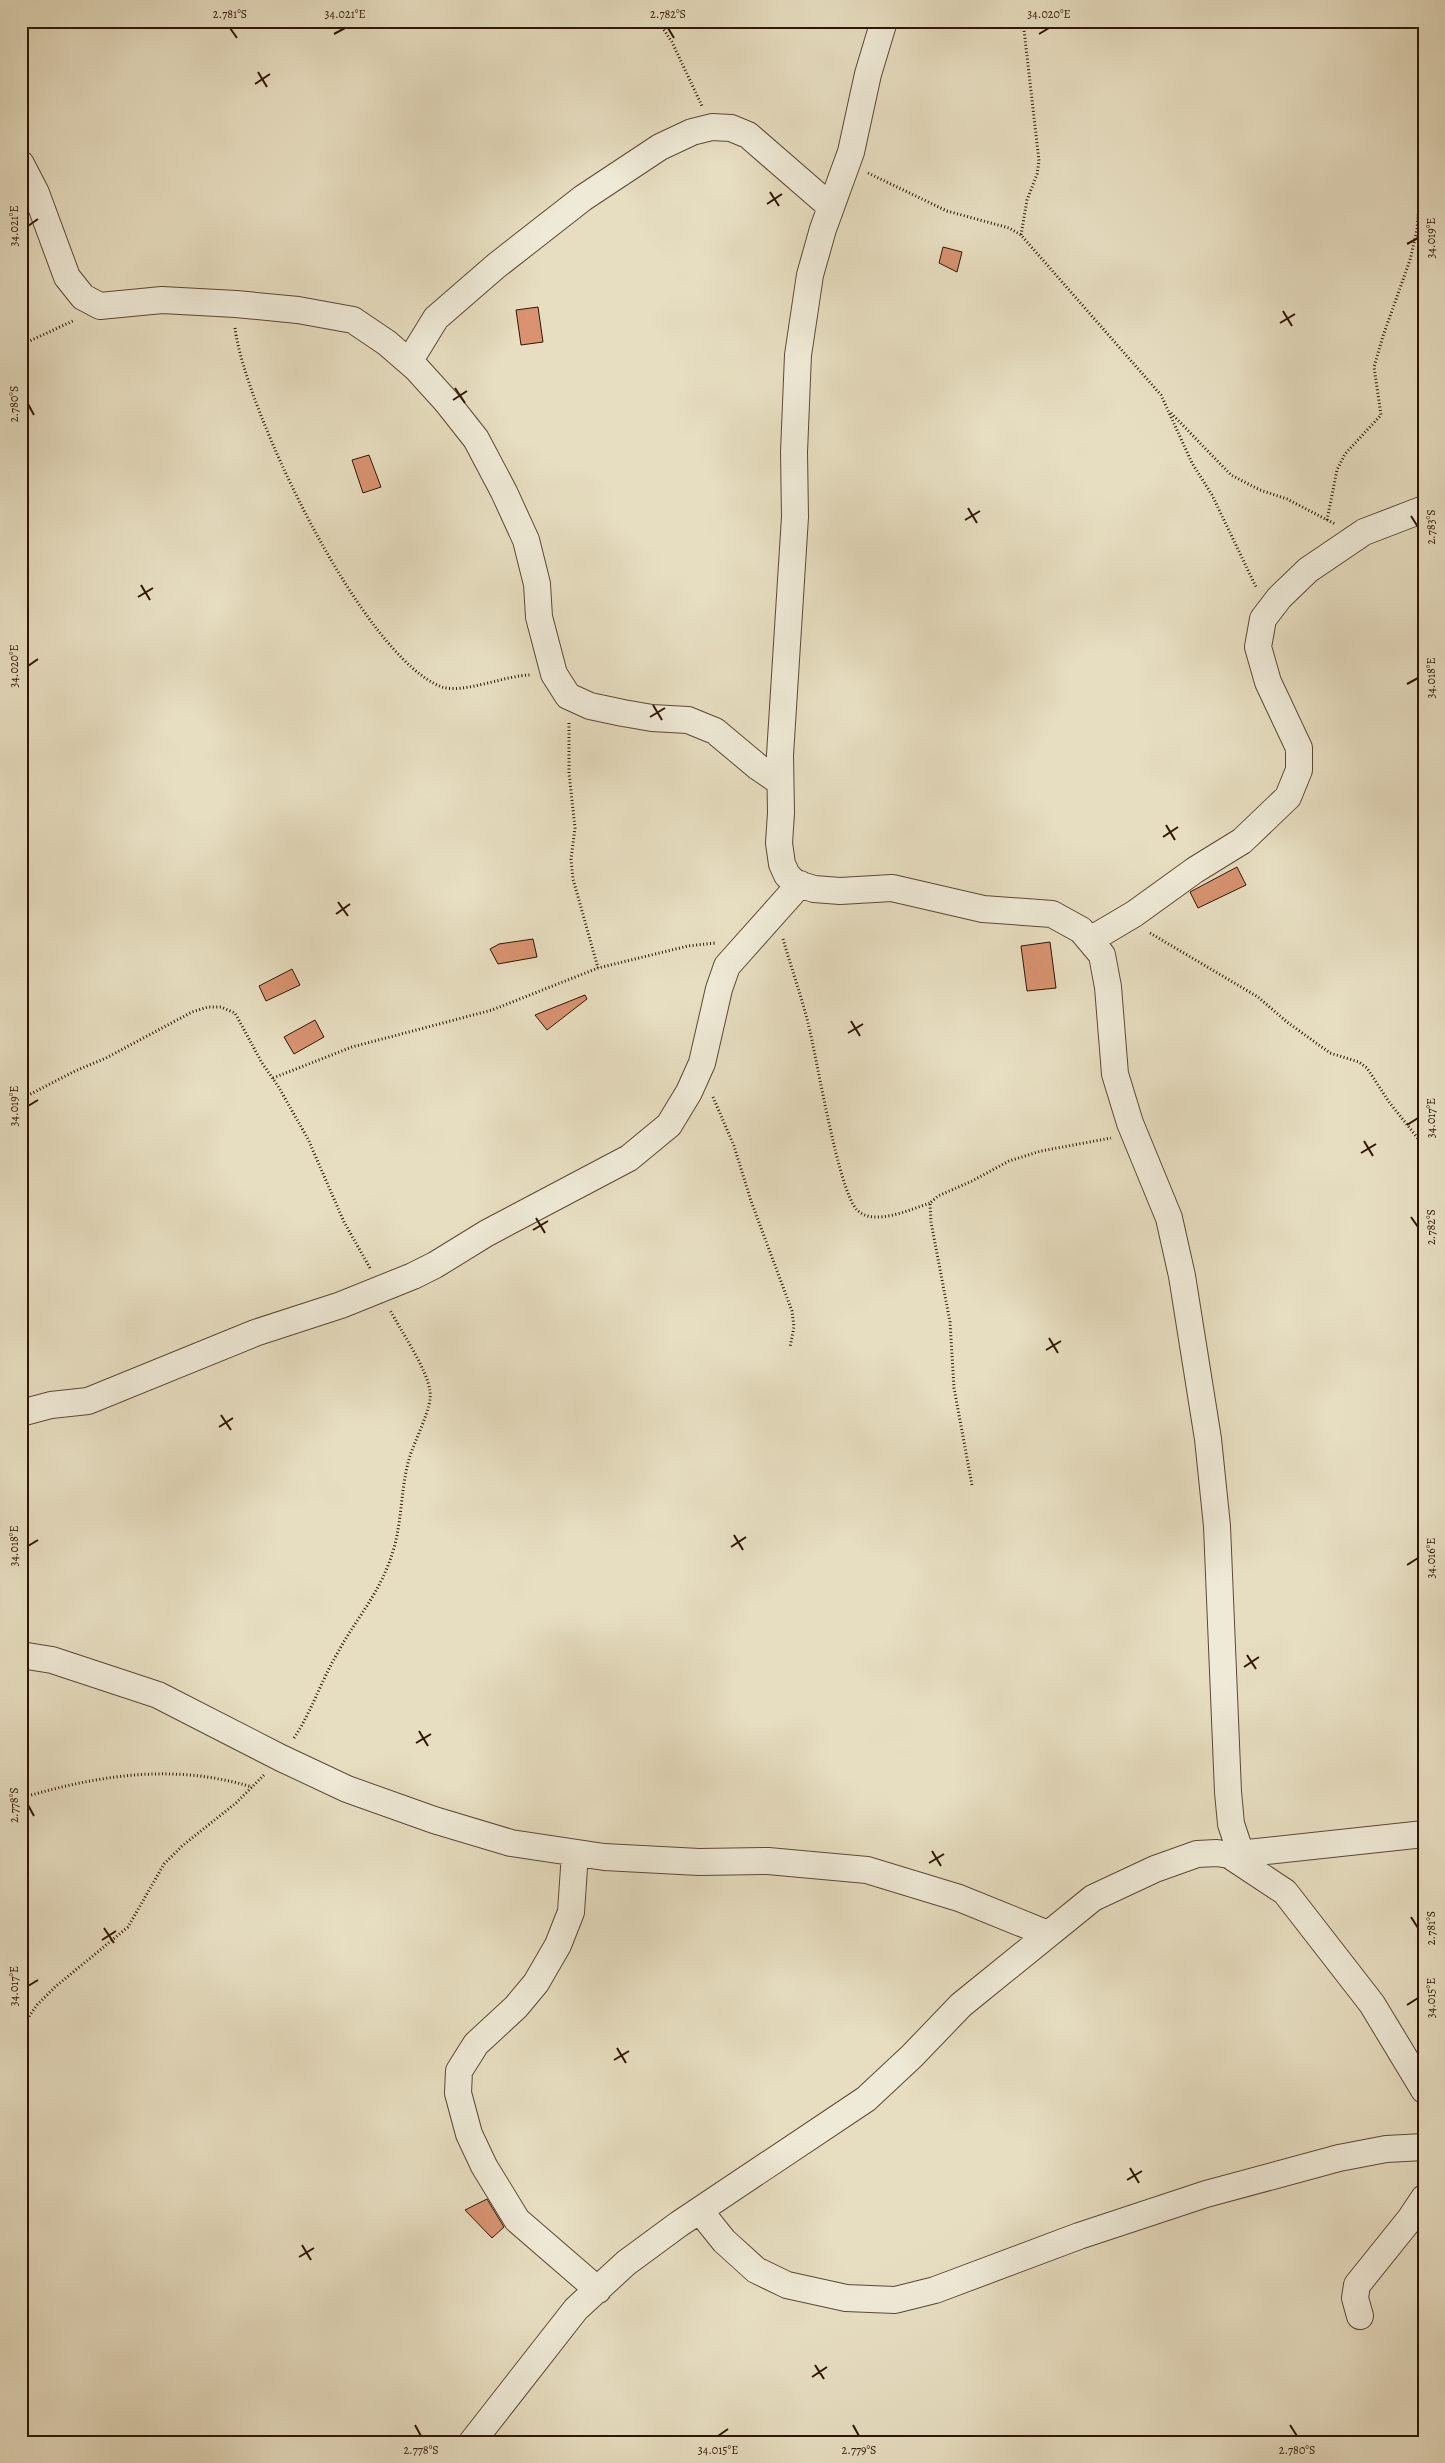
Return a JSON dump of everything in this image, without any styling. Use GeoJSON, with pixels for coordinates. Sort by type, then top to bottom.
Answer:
{"type":"FeatureCollection","features":[{"type":"Feature","properties":{"kind":"street"},"geometry":{"type":"LineString","coordinates":[[884,21],[868,74],[847,164],[831,207],[810,275],[798,355],[794,452],[795,517],[780,755],[779,843],[782,864],[787,875],[800,884],[814,889],[840,891],[892,888],[983,909],[1052,914],[1081,930],[1102,955],[1108,987],[1115,1074],[1135,1134],[1169,1218],[1182,1276],[1208,1439],[1217,1526],[1228,1792],[1235,1854],[1285,1892],[1372,2004],[1424,2090]]}},
{"type":"Feature","properties":{"kind":"street"},"geometry":{"type":"LineString","coordinates":[[409,362],[436,318],[503,260],[583,198],[660,147],[692,132],[712,127],[731,128],[748,135],[831,207]]}},
{"type":"Feature","properties":{"kind":"street"},"geometry":{"type":"LineString","coordinates":[[21,164],[36,193],[66,277],[83,297],[100,306],[162,300],[298,310],[353,320],[386,343],[409,362],[446,401],[476,439],[512,508],[529,549],[537,584],[539,617],[560,684],[568,696],[590,706],[652,718],[688,720],[697,723],[715,731],[758,767],[780,782]]}},
{"type":"Feature","properties":{"kind":"street"},"geometry":{"type":"LineString","coordinates":[[1090,940],[1122,921],[1242,841],[1288,797],[1299,770],[1298,748],[1268,682],[1258,647],[1263,618],[1279,598],[1308,570],[1359,536],[1424,509]]}},
{"type":"Feature","properties":{"kind":"street"},"geometry":{"type":"LineString","coordinates":[[21,1413],[51,1405],[88,1401],[255,1333],[341,1305],[435,1265],[487,1233],[629,1158],[669,1125],[689,1092],[704,1055],[719,989],[728,966],[800,884]]}},
{"type":"Feature","properties":{"kind":"street"},"geometry":{"type":"LineString","coordinates":[[21,1654],[52,1660],[158,1695],[281,1758],[347,1789],[434,1820],[511,1844],[604,1857],[690,1861],[768,1861],[867,1870],[959,1898],[1048,1934]]}},
{"type":"Feature","properties":{"kind":"street"},"geometry":{"type":"LineString","coordinates":[[472,2442],[576,2310],[626,2263],[866,2099],[912,2056],[961,2005],[1093,1898],[1155,1869],[1197,1854],[1235,1854],[1424,1834]]}},
{"type":"Feature","properties":{"kind":"street"},"geometry":{"type":"LineString","coordinates":[[575,1853],[571,1912],[558,1945],[536,1983],[516,2007],[476,2044],[459,2071],[458,2093],[469,2134],[484,2166],[517,2220],[598,2290]]}},
{"type":"Feature","properties":{"kind":"street"},"geometry":{"type":"LineString","coordinates":[[700,2211],[724,2241],[756,2270],[787,2285],[846,2298],[895,2300],[935,2290],[1079,2236],[1206,2194],[1339,2158],[1386,2149],[1424,2147]]}},
{"type":"Feature","properties":{"kind":"street"},"geometry":{"type":"LineString","coordinates":[[1360,2316],[1355,2298],[1357,2284],[1410,2219],[1424,2198]]}},
{"type":"Feature","properties":{"kind":"path"},"geometry":{"type":"LineString","coordinates":[[658,21],[672,42],[712,127]]}},
{"type":"Feature","properties":{"kind":"path"},"geometry":{"type":"LineString","coordinates":[[1021,235],[1027,200],[1037,174],[1039,161],[1023,21]]}},
{"type":"Feature","properties":{"kind":"path"},"geometry":{"type":"LineString","coordinates":[[1327,520],[1337,470],[1345,454],[1381,416],[1381,404],[1374,367],[1410,260],[1417,230],[1424,141]]}},
{"type":"Feature","properties":{"kind":"path"},"geometry":{"type":"LineString","coordinates":[[847,164],[947,211],[1002,225],[1021,235],[1161,394],[1192,463],[1212,495],[1269,611]]}},
{"type":"Feature","properties":{"kind":"path"},"geometry":{"type":"LineString","coordinates":[[233,304],[237,341],[248,383],[283,465],[335,567],[359,606],[390,647],[419,674],[443,687],[468,687],[518,675],[560,684],[575,828],[571,859],[573,879],[598,968]]}},
{"type":"Feature","properties":{"kind":"path"},"geometry":{"type":"LineString","coordinates":[[21,346],[66,325],[100,306]]}},
{"type":"Feature","properties":{"kind":"path"},"geometry":{"type":"LineString","coordinates":[[1169,411],[1231,475],[1260,490],[1287,499],[1359,536]]}},
{"type":"Feature","properties":{"kind":"path"},"geometry":{"type":"LineString","coordinates":[[774,912],[808,1021],[845,1183],[857,1209],[866,1215],[878,1217],[930,1203],[938,1196],[1009,1162],[1033,1153],[1135,1134]]}},
{"type":"Feature","properties":{"kind":"path"},"geometry":{"type":"LineString","coordinates":[[1122,921],[1159,937],[1222,973],[1258,997],[1330,1053],[1360,1062],[1375,1078],[1389,1102],[1424,1146]]}},
{"type":"Feature","properties":{"kind":"path"},"geometry":{"type":"LineString","coordinates":[[273,1078],[352,1047],[492,1010],[598,968],[688,946],[748,941]]}},
{"type":"Feature","properties":{"kind":"path"},"geometry":{"type":"LineString","coordinates":[[21,1099],[75,1071],[106,1058],[175,1020],[208,1007],[221,1007],[235,1013],[262,1063],[273,1078],[312,1147],[355,1243],[381,1288],[425,1375],[430,1391],[430,1401],[410,1457],[401,1496],[394,1547],[380,1586],[336,1654],[315,1704],[281,1758],[252,1787],[164,1864],[128,1927],[55,1987],[37,2005],[21,2028]]}},
{"type":"Feature","properties":{"kind":"path"},"geometry":{"type":"LineString","coordinates":[[704,1055],[710,1088],[718,1113],[734,1146],[751,1201],[792,1310],[794,1327],[790,1347]]}},
{"type":"Feature","properties":{"kind":"path"},"geometry":{"type":"LineString","coordinates":[[930,1203],[930,1222],[950,1322],[954,1388],[972,1485]]}},
{"type":"Feature","properties":{"kind":"path"},"geometry":{"type":"LineString","coordinates":[[21,1798],[116,1776],[146,1774],[209,1775],[252,1787]]}},
{"type":"Feature","properties":{"kind":"building"},"geometry":{"type":"Polygon","coordinates":[[[943,247],[962,252],[957,272],[939,263],[943,247]]]}},
{"type":"Feature","properties":{"kind":"building"},"geometry":{"type":"Polygon","coordinates":[[[538,307],[543,342],[521,345],[516,310],[538,307]]]}},
{"type":"Feature","properties":{"kind":"building"},"geometry":{"type":"Polygon","coordinates":[[[369,455],[381,487],[363,493],[352,460],[369,455]]]}},
{"type":"Feature","properties":{"kind":"building"},"geometry":{"type":"Polygon","coordinates":[[[1237,867],[1246,885],[1198,908],[1190,892],[1237,867]]]}},
{"type":"Feature","properties":{"kind":"building"},"geometry":{"type":"Polygon","coordinates":[[[533,939],[537,957],[498,964],[490,949],[499,944],[533,939]]]}},
{"type":"Feature","properties":{"kind":"building"},"geometry":{"type":"Polygon","coordinates":[[[1050,942],[1056,988],[1027,991],[1021,946],[1050,942]]]}},
{"type":"Feature","properties":{"kind":"building"},"geometry":{"type":"Polygon","coordinates":[[[292,969],[300,985],[266,1001],[259,986],[292,969]]]}},
{"type":"Feature","properties":{"kind":"building"},"geometry":{"type":"Polygon","coordinates":[[[585,995],[587,999],[547,1030],[535,1015],[585,995]]]}},
{"type":"Feature","properties":{"kind":"building"},"geometry":{"type":"Polygon","coordinates":[[[315,1020],[324,1037],[294,1054],[284,1037],[315,1020]]]}},
{"type":"Feature","properties":{"kind":"building"},"geometry":{"type":"Polygon","coordinates":[[[487,2199],[504,2227],[492,2238],[465,2210],[487,2199]]]}}]}
